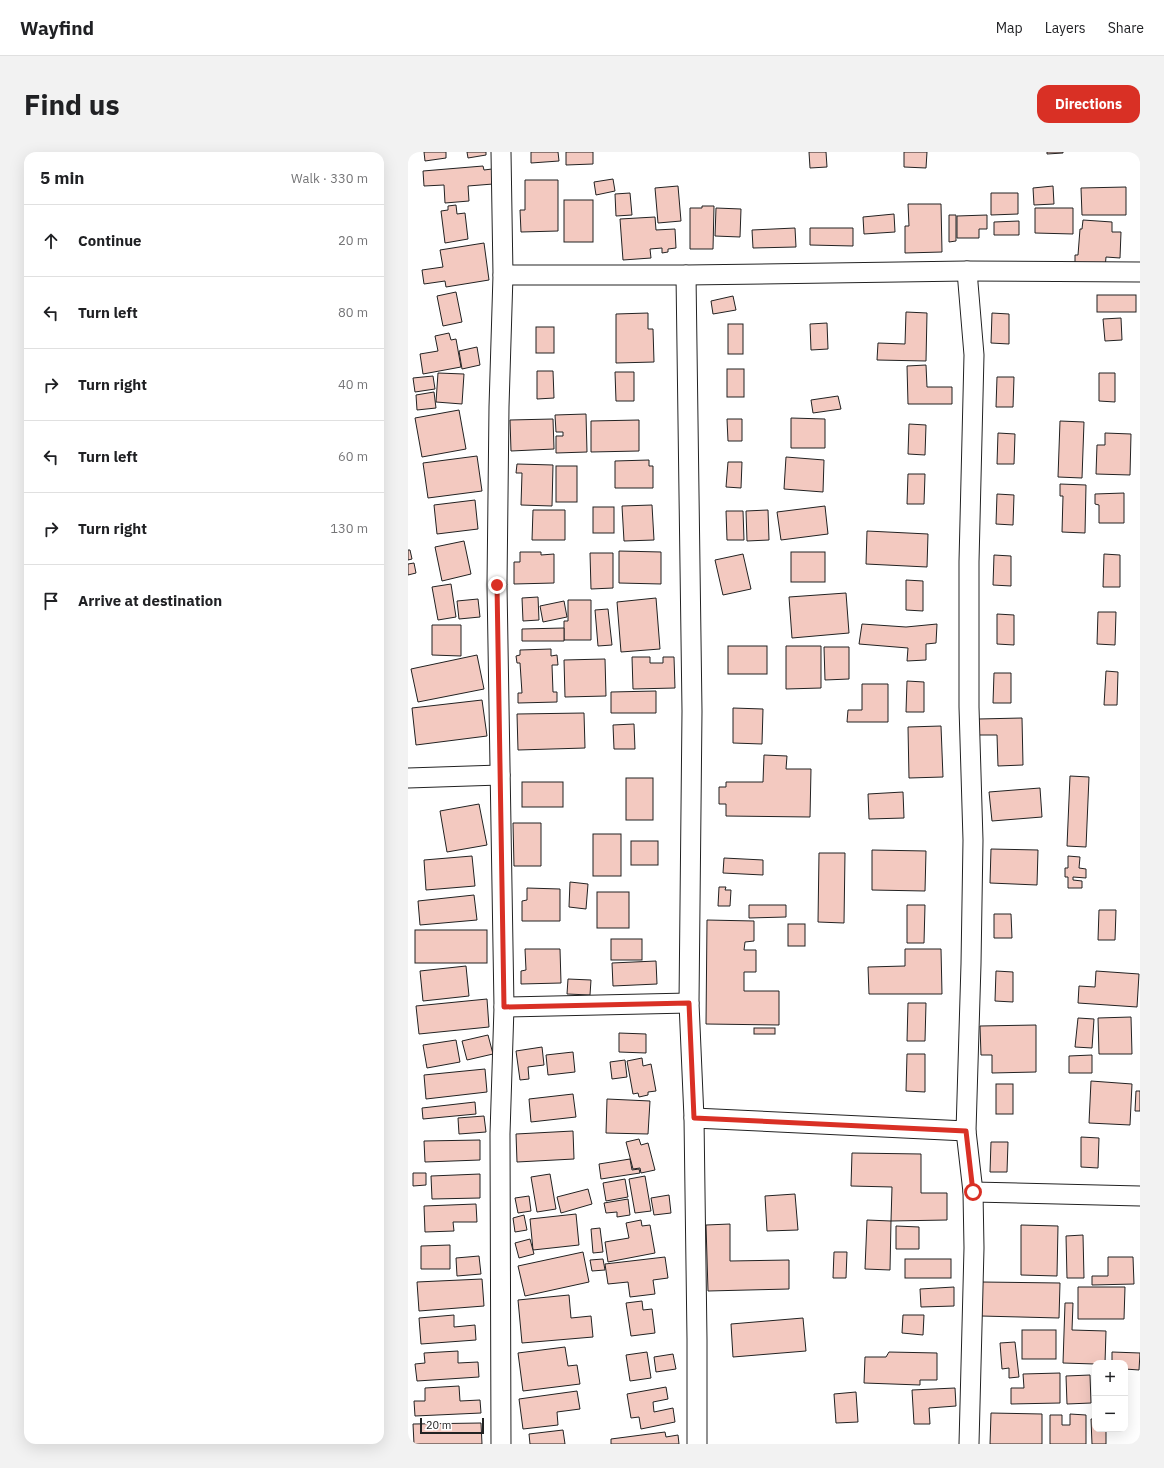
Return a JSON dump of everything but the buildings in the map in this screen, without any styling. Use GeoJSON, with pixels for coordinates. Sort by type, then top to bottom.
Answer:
{"type":"FeatureCollection","features":[{"type":"Feature","properties":{"kind":"street"},"geometry":{"type":"LineString","coordinates":[[501,152],[502,275],[497,577],[504,1007],[500,1134],[501,1444]]}},
{"type":"Feature","properties":{"kind":"street"},"geometry":{"type":"LineString","coordinates":[[967,272],[974,355],[969,562],[969,707],[973,840],[966,1131],[973,1192],[973,1304],[969,1444]]}},
{"type":"Feature","properties":{"kind":"street"},"geometry":{"type":"LineString","coordinates":[[502,275],[1140,272]]}},
{"type":"Feature","properties":{"kind":"street"},"geometry":{"type":"LineString","coordinates":[[686,275],[692,741],[689,1003],[694,1118],[697,1444]]}},
{"type":"Feature","properties":{"kind":"street"},"geometry":{"type":"LineString","coordinates":[[408,778],[500,775]]}},
{"type":"Feature","properties":{"kind":"street"},"geometry":{"type":"LineString","coordinates":[[504,1007],[689,1003]]}},
{"type":"Feature","properties":{"kind":"street"},"geometry":{"type":"LineString","coordinates":[[694,1118],[966,1131]]}},
{"type":"Feature","properties":{"kind":"street"},"geometry":{"type":"LineString","coordinates":[[973,1192],[1140,1196]]}},
{"type":"Feature","properties":{"kind":"route"},"geometry":{"type":"LineString","coordinates":[[497,585],[504,1007],[689,1003],[694,1118],[966,1131],[973,1192]]}}]}
